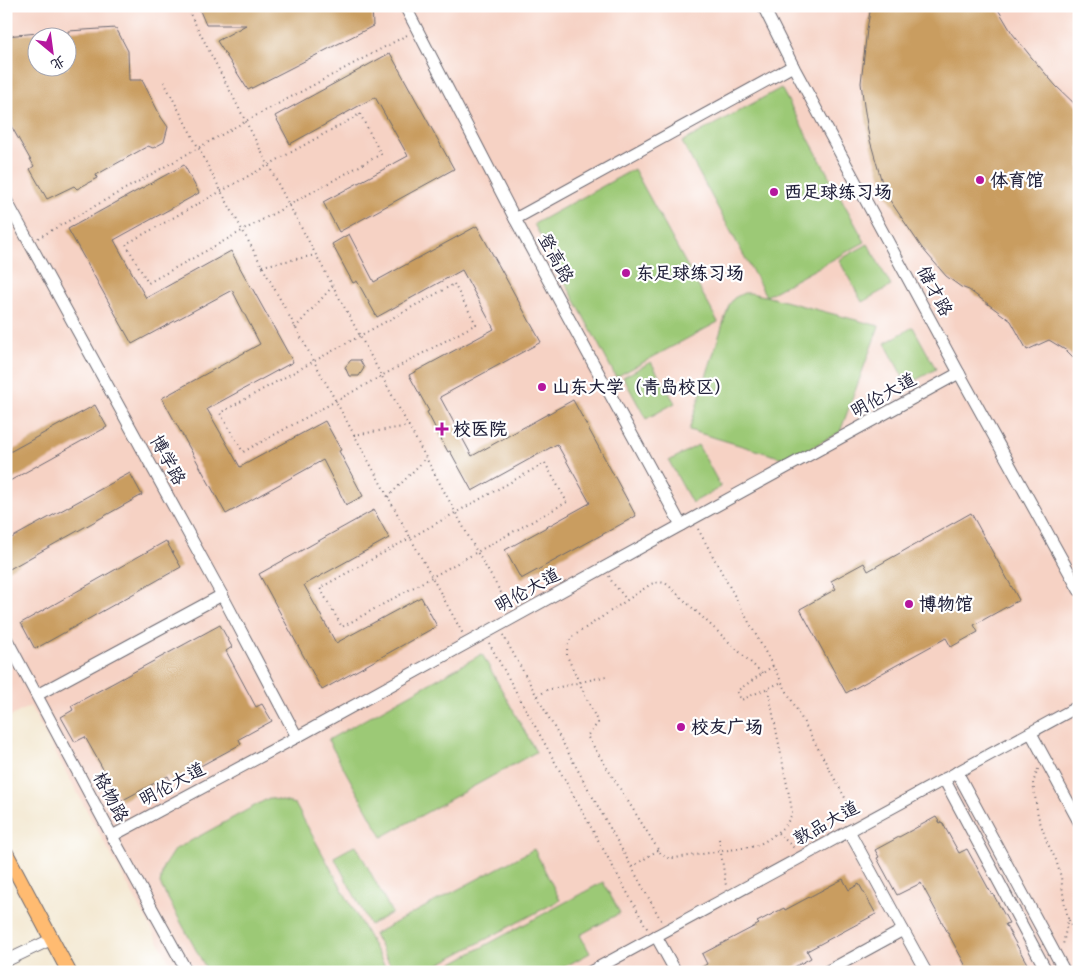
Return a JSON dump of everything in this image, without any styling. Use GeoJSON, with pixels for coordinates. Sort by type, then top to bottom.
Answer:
{"type":"FeatureCollection","features":[{"type":"Feature","properties":{"kind":"main road"},"geometry":{"type":"LineString","coordinates":[[6,853],[69,972]]}},
{"type":"Feature","properties":{"kind":"street","name":"登高路"},"geometry":{"type":"LineString","coordinates":[[405,6],[515,219],[681,525]]}},
{"type":"Feature","properties":{"kind":"street","name":"储才路"},"geometry":{"type":"LineString","coordinates":[[764,6],[793,66],[959,374],[1079,590]]}},
{"type":"Feature","properties":{"kind":"street"},"geometry":{"type":"LineString","coordinates":[[515,219],[793,66]]}},
{"type":"Feature","properties":{"kind":"street","name":"博学路"},"geometry":{"type":"LineString","coordinates":[[6,200],[222,595],[297,737]]}},
{"type":"Feature","properties":{"kind":"street","name":"明伦大道"},"geometry":{"type":"LineString","coordinates":[[112,836],[297,737],[959,374]]}},
{"type":"Feature","properties":{"kind":"street"},"geometry":{"type":"LineString","coordinates":[[38,695],[222,595]]}},
{"type":"Feature","properties":{"kind":"street","name":"格物路"},"geometry":{"type":"LineString","coordinates":[[6,638],[187,972]]}},
{"type":"Feature","properties":{"kind":"street","name":"敦品大道"},"geometry":{"type":"LineString","coordinates":[[590,972],[1079,706]]}},
{"type":"Feature","properties":{"kind":"street"},"geometry":{"type":"LineString","coordinates":[[1031,733],[1079,822]]}},
{"type":"Feature","properties":{"kind":"street"},"geometry":{"type":"LineString","coordinates":[[957,772],[1065,972]]}},
{"type":"Feature","properties":{"kind":"street"},"geometry":{"type":"LineString","coordinates":[[944,779],[1046,972]]}},
{"type":"Feature","properties":{"kind":"street"},"geometry":{"type":"LineString","coordinates":[[854,828],[902,930],[926,972]]}},
{"type":"Feature","properties":{"kind":"street"},"geometry":{"type":"LineString","coordinates":[[826,972],[902,930]]}},
{"type":"Feature","properties":{"kind":"street"},"geometry":{"type":"LineString","coordinates":[[658,935],[676,972]]}},
{"type":"Feature","properties":{"kind":"street"},"geometry":{"type":"LineString","coordinates":[[6,961],[52,939]]}},
{"type":"Feature","properties":{"kind":"path"},"geometry":{"type":"LineString","coordinates":[[186,6],[289,205],[477,552],[515,616]]}},
{"type":"Feature","properties":{"kind":"path"},"geometry":{"type":"LineString","coordinates":[[29,242],[246,121],[417,30]]}},
{"type":"Feature","properties":{"kind":"path"},"geometry":{"type":"LineString","coordinates":[[164,82],[242,231],[468,643]]}},
{"type":"Feature","properties":{"kind":"path"},"geometry":{"type":"LineString","coordinates":[[360,114],[381,154],[148,283],[126,244],[221,191],[360,114]]}},
{"type":"Feature","properties":{"kind":"path"},"geometry":{"type":"LineString","coordinates":[[262,266],[316,255]]}},
{"type":"Feature","properties":{"kind":"path"},"geometry":{"type":"LineString","coordinates":[[454,284],[476,324],[242,452],[220,413],[314,362],[454,284]]}},
{"type":"Feature","properties":{"kind":"path"},"geometry":{"type":"LineString","coordinates":[[295,328],[333,286]]}},
{"type":"Feature","properties":{"kind":"path"},"geometry":{"type":"LineString","coordinates":[[354,436],[409,426]]}},
{"type":"Feature","properties":{"kind":"path"},"geometry":{"type":"LineString","coordinates":[[387,498],[426,458]]}},
{"type":"Feature","properties":{"kind":"path"},"geometry":{"type":"LineString","coordinates":[[545,463],[566,502],[342,627],[320,588],[410,538],[545,463]]}},
{"type":"Feature","properties":{"kind":"path"},"geometry":{"type":"LineString","coordinates":[[692,519],[782,682],[854,828]]}},
{"type":"Feature","properties":{"kind":"path"},"geometry":{"type":"LineString","coordinates":[[604,567],[612,582],[627,600]]}},
{"type":"Feature","properties":{"kind":"path"},"geometry":{"type":"LineString","coordinates":[[762,673],[665,583],[659,582],[651,584],[568,641],[567,656],[598,723],[587,736],[658,850],[667,858],[756,846],[778,833],[786,825],[792,810],[768,688]]}},
{"type":"Feature","properties":{"kind":"path"},"geometry":{"type":"LineString","coordinates":[[498,626],[632,867],[658,935]]}},
{"type":"Feature","properties":{"kind":"path"},"geometry":{"type":"LineString","coordinates":[[484,634],[658,935]]}},
{"type":"Feature","properties":{"kind":"path"},"geometry":{"type":"LineString","coordinates":[[773,666],[737,691],[741,700],[782,682]]}},
{"type":"Feature","properties":{"kind":"path"},"geometry":{"type":"LineString","coordinates":[[537,697],[547,690],[607,676]]}},
{"type":"Feature","properties":{"kind":"path"},"geometry":{"type":"LineString","coordinates":[[1042,754],[1034,783],[1038,816],[1047,842],[1056,860],[1068,918],[1079,948]]}},
{"type":"Feature","properties":{"kind":"path"},"geometry":{"type":"LineString","coordinates":[[778,833],[803,856]]}},
{"type":"Feature","properties":{"kind":"path"},"geometry":{"type":"LineString","coordinates":[[719,839],[728,897]]}},
{"type":"Feature","properties":{"kind":"path"},"geometry":{"type":"LineString","coordinates":[[632,867],[658,850]]}},
{"type":"Feature","properties":{"kind":"path"},"geometry":{"type":"LineString","coordinates":[[1059,961],[1068,918]]}},
{"type":"Feature","properties":{"kind":"shaded area","name":"山东大学（青岛校区）"},"geometry":{"type":"Polygon","coordinates":[[[6,6],[1079,6],[1079,972],[175,972],[30,706],[6,719],[6,6]]]}},
{"type":"Feature","properties":{"kind":"green space","name":"西足球练习场"},"geometry":{"type":"Polygon","coordinates":[[[781,88],[865,242],[766,296],[682,142],[781,88]]]}},
{"type":"Feature","properties":{"kind":"green space","name":"东足球练习场"},"geometry":{"type":"Polygon","coordinates":[[[634,169],[718,322],[616,377],[534,224],[634,169]]]}},
{"type":"Feature","properties":{"kind":"green space"},"geometry":{"type":"Polygon","coordinates":[[[868,244],[891,286],[862,302],[839,260],[868,244]]]}},
{"type":"Feature","properties":{"kind":"green space"},"geometry":{"type":"Polygon","coordinates":[[[744,293],[765,296],[879,326],[840,432],[789,460],[689,430],[729,305],[734,298],[744,293]]]}},
{"type":"Feature","properties":{"kind":"green space"},"geometry":{"type":"Polygon","coordinates":[[[913,327],[936,369],[907,385],[885,343],[913,327]]]}},
{"type":"Feature","properties":{"kind":"green space"},"geometry":{"type":"Polygon","coordinates":[[[651,362],[675,403],[646,419],[623,377],[651,362]]]}},
{"type":"Feature","properties":{"kind":"green space"},"geometry":{"type":"Polygon","coordinates":[[[698,445],[721,487],[692,503],[669,461],[698,445]]]}},
{"type":"Feature","properties":{"kind":"green space"},"geometry":{"type":"Polygon","coordinates":[[[482,654],[536,752],[382,837],[328,740],[482,654]]]}},
{"type":"Feature","properties":{"kind":"green space"},"geometry":{"type":"Polygon","coordinates":[[[269,798],[295,804],[388,972],[208,972],[160,884],[163,867],[174,850],[269,798]]]}},
{"type":"Feature","properties":{"kind":"green space"},"geometry":{"type":"Polygon","coordinates":[[[356,845],[392,913],[370,925],[334,857],[356,845]]]}},
{"type":"Feature","properties":{"kind":"green space"},"geometry":{"type":"Polygon","coordinates":[[[534,849],[560,900],[424,972],[394,972],[374,934],[534,849]]]}},
{"type":"Feature","properties":{"kind":"green space"},"geometry":{"type":"Polygon","coordinates":[[[603,882],[620,913],[580,935],[590,953],[555,972],[436,972],[603,882]]]}},
{"type":"Feature","properties":{"kind":"building"},"geometry":{"type":"Polygon","coordinates":[[[198,6],[372,6],[373,26],[248,90],[217,41],[246,25],[206,25],[198,6]]]}},
{"type":"Feature","properties":{"kind":"building","name":"体育馆"},"geometry":{"type":"Polygon","coordinates":[[[871,6],[996,6],[1012,33],[1032,58],[1056,86],[1079,108],[1079,363],[1067,351],[1049,340],[1027,350],[1011,321],[969,290],[961,287],[946,276],[922,248],[885,193],[869,137],[861,83],[871,6]]]}},
{"type":"Feature","properties":{"kind":"building"},"geometry":{"type":"Polygon","coordinates":[[[116,28],[128,51],[129,80],[142,80],[168,127],[164,142],[153,148],[148,146],[96,175],[97,178],[77,189],[74,186],[47,199],[30,169],[34,166],[10,124],[6,97],[6,36],[28,34],[28,78],[78,78],[78,30],[116,28]]]}},
{"type":"Feature","properties":{"kind":"building"},"geometry":{"type":"Polygon","coordinates":[[[390,53],[454,169],[339,232],[323,202],[408,156],[375,97],[290,144],[275,116],[390,53]]]}},
{"type":"Feature","properties":{"kind":"building"},"geometry":{"type":"Polygon","coordinates":[[[184,165],[199,193],[114,240],[146,298],[231,251],[293,362],[207,409],[240,467],[325,421],[363,496],[346,505],[323,460],[226,514],[162,398],[260,344],[232,290],[132,344],[68,229],[184,165]]]}},
{"type":"Feature","properties":{"kind":"building"},"geometry":{"type":"Polygon","coordinates":[[[477,226],[541,342],[440,397],[472,456],[573,400],[636,516],[521,579],[505,550],[590,503],[557,444],[472,491],[450,451],[448,452],[427,412],[429,411],[409,375],[494,329],[462,270],[377,317],[357,281],[353,283],[332,244],[349,234],[374,282],[477,226]]]}},
{"type":"Feature","properties":{"kind":"building"},"geometry":{"type":"Polygon","coordinates":[[[351,360],[360,360],[364,368],[359,376],[349,376],[345,367],[351,360]]]}},
{"type":"Feature","properties":{"kind":"building"},"geometry":{"type":"Polygon","coordinates":[[[95,405],[107,427],[6,483],[6,454],[95,405]]]}},
{"type":"Feature","properties":{"kind":"building"},"geometry":{"type":"Polygon","coordinates":[[[130,473],[142,495],[6,571],[6,541],[130,473]]]}},
{"type":"Feature","properties":{"kind":"building"},"geometry":{"type":"Polygon","coordinates":[[[374,510],[389,538],[304,585],[336,643],[421,597],[437,626],[322,690],[259,574],[374,510]]]}},
{"type":"Feature","properties":{"kind":"building","name":"博物馆"},"geometry":{"type":"Polygon","coordinates":[[[971,513],[1019,600],[974,625],[978,632],[951,647],[946,638],[846,693],[800,609],[836,589],[831,581],[864,563],[868,571],[971,513]]]}},
{"type":"Feature","properties":{"kind":"building"},"geometry":{"type":"Polygon","coordinates":[[[166,541],[181,567],[35,649],[21,623],[166,541]]]}},
{"type":"Feature","properties":{"kind":"building"},"geometry":{"type":"Polygon","coordinates":[[[220,625],[232,647],[226,651],[256,707],[262,704],[272,721],[239,739],[241,744],[171,782],[168,776],[121,801],[85,737],[75,742],[61,717],[73,710],[71,706],[220,625]]]}},
{"type":"Feature","properties":{"kind":"building"},"geometry":{"type":"Polygon","coordinates":[[[936,817],[940,823],[942,822],[959,853],[967,849],[993,894],[1009,923],[1005,924],[1030,969],[1025,972],[969,972],[921,883],[897,895],[877,858],[879,857],[875,850],[936,817]]]}},
{"type":"Feature","properties":{"kind":"building"},"geometry":{"type":"Polygon","coordinates":[[[843,879],[849,890],[859,884],[876,914],[807,951],[811,958],[785,972],[781,968],[774,972],[693,972],[707,964],[702,954],[759,924],[757,922],[784,908],[785,910],[843,879]]]}},
{"type":"Feature","properties":{"kind":"place","name":"体育馆"},"geometry":{"type":"Point","coordinates":[980,180]}},
{"type":"Feature","properties":{"kind":"place","name":"西足球练习场"},"geometry":{"type":"Point","coordinates":[774,192]}},
{"type":"Feature","properties":{"kind":"place","name":"东足球练习场"},"geometry":{"type":"Point","coordinates":[626,273]}},
{"type":"Feature","properties":{"kind":"place","name":"山东大学（青岛校区）"},"geometry":{"type":"Point","coordinates":[542,387]}},
{"type":"Feature","properties":{"kind":"place","name":"校医院"},"geometry":{"type":"Point","coordinates":[442,429]}},
{"type":"Feature","properties":{"kind":"place","name":"博物馆"},"geometry":{"type":"Point","coordinates":[909,604]}},
{"type":"Feature","properties":{"kind":"place","name":"校友广场"},"geometry":{"type":"Point","coordinates":[681,727]}}]}
